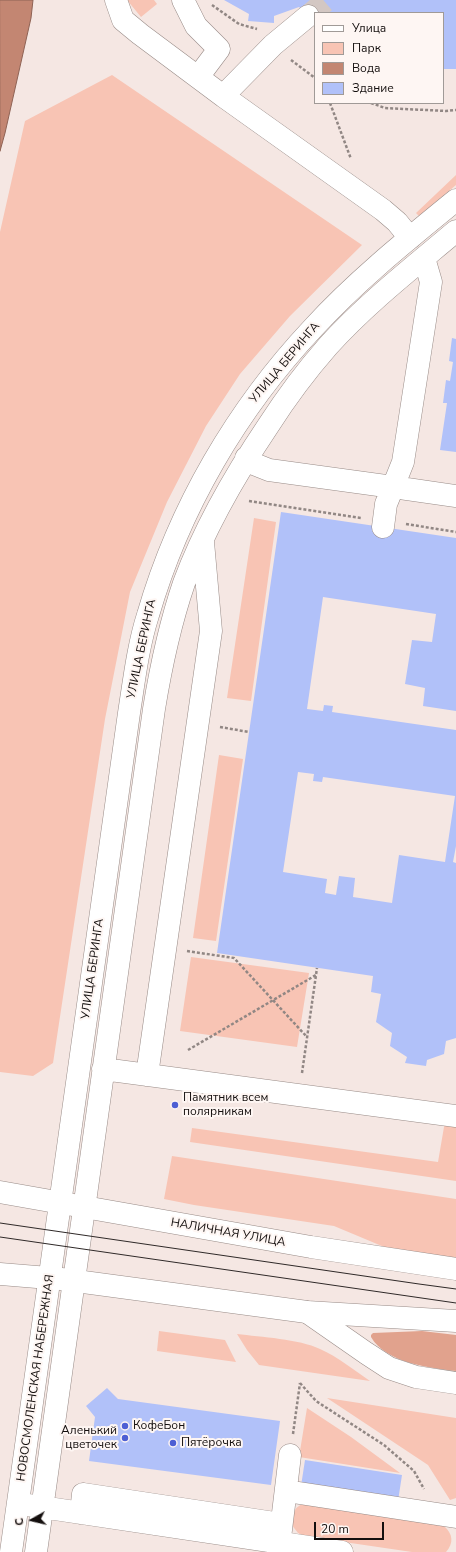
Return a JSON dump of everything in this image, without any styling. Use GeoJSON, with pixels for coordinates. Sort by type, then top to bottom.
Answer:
{"type":"FeatureCollection","features":[{"type":"Feature","properties":{"kind":"street"},"geometry":{"type":"LineString","coordinates":[[116,0],[124,20],[223,96],[383,210],[397,222],[410,238]]}},
{"type":"Feature","properties":{"kind":"street"},"geometry":{"type":"LineString","coordinates":[[183,0],[196,26],[219,49],[198,77]]}},
{"type":"Feature","properties":{"kind":"street"},"geometry":{"type":"LineString","coordinates":[[223,96],[273,45],[308,16]]}},
{"type":"Feature","properties":{"kind":"street","name":"УЛИЦА БЕРИНГА"},"geometry":{"type":"LineString","coordinates":[[61,1203],[129,713],[147,616],[158,583],[177,536],[204,478],[229,434],[254,398],[282,362],[313,327],[343,298],[410,238],[456,200]]}},
{"type":"Feature","properties":{"kind":"street","name":"УЛИЦА БЕРИНГА"},"geometry":{"type":"LineString","coordinates":[[84,1208],[160,672],[185,582],[203,540],[232,480],[306,372],[361,313],[456,232]]}},
{"type":"Feature","properties":{"kind":"street"},"geometry":{"type":"LineString","coordinates":[[383,524],[386,504],[403,462],[431,282],[424,258]]}},
{"type":"Feature","properties":{"kind":"street"},"geometry":{"type":"LineString","coordinates":[[246,458],[254,464],[268,470],[456,496]]}},
{"type":"Feature","properties":{"kind":"street"},"geometry":{"type":"LineString","coordinates":[[147,1076],[210,631],[203,540]]}},
{"type":"Feature","properties":{"kind":"street"},"geometry":{"type":"LineString","coordinates":[[103,1069],[456,1116]]}},
{"type":"Feature","properties":{"kind":"street","name":"НАЛИЧНАЯ УЛИЦА"},"geometry":{"type":"LineString","coordinates":[[0,1192],[311,1247],[456,1268]]}},
{"type":"Feature","properties":{"kind":"street","name":"НОВОСМОЛЕНСКАЯ НАБЕРЕЖНАЯ"},"geometry":{"type":"LineString","coordinates":[[11,1552],[61,1203]]}},
{"type":"Feature","properties":{"kind":"street","name":"НОВОСМОЛЕНСКАЯ НАБЕРЕЖНАЯ"},"geometry":{"type":"LineString","coordinates":[[36,1552],[84,1208]]}},
{"type":"Feature","properties":{"kind":"street"},"geometry":{"type":"LineString","coordinates":[[0,1274],[75,1281],[307,1312],[456,1321]]}},
{"type":"Feature","properties":{"kind":"street"},"geometry":{"type":"LineString","coordinates":[[307,1312],[389,1368],[416,1377],[456,1383]]}},
{"type":"Feature","properties":{"kind":"street"},"geometry":{"type":"LineString","coordinates":[[269,1536],[286,1491],[290,1455]]}},
{"type":"Feature","properties":{"kind":"street"},"geometry":{"type":"LineString","coordinates":[[286,1491],[447,1516]]}},
{"type":"Feature","properties":{"kind":"street"},"geometry":{"type":"LineString","coordinates":[[18,1504],[269,1536],[336,1552]]}},
{"type":"Feature","properties":{"kind":"path"},"geometry":{"type":"LineString","coordinates":[[330,104],[351,161]]}},
{"type":"Feature","properties":{"kind":"path"},"geometry":{"type":"LineString","coordinates":[[374,104],[385,108],[446,111],[456,110]]}},
{"type":"Feature","properties":{"kind":"path"},"geometry":{"type":"LineString","coordinates":[[249,501],[383,524],[456,532]]}},
{"type":"Feature","properties":{"kind":"path"},"geometry":{"type":"LineString","coordinates":[[230,729],[249,732]]}},
{"type":"Feature","properties":{"kind":"path"},"geometry":{"type":"LineString","coordinates":[[186,951],[234,958],[307,1037]]}},
{"type":"Feature","properties":{"kind":"path"},"geometry":{"type":"LineString","coordinates":[[298,1095],[317,968]]}},
{"type":"Feature","properties":{"kind":"path"},"geometry":{"type":"LineString","coordinates":[[188,1050],[316,975]]}},
{"type":"Feature","properties":{"kind":"path"},"geometry":{"type":"LineString","coordinates":[[290,1455],[300,1383],[316,1401],[384,1445],[414,1471],[447,1516]]}},
{"type":"Feature","properties":{"kind":"green space"},"geometry":{"type":"Polygon","coordinates":[[[127,0],[154,0],[157,4],[141,17],[127,0]]]}},
{"type":"Feature","properties":{"kind":"green space"},"geometry":{"type":"Polygon","coordinates":[[[112,75],[362,245],[290,316],[240,374],[206,426],[167,502],[130,592],[105,719],[53,1063],[33,1076],[0,1072],[0,232],[25,121],[112,75]]]}},
{"type":"Feature","properties":{"kind":"green space"},"geometry":{"type":"Polygon","coordinates":[[[456,175],[456,185],[419,216],[416,213],[456,175]]]}},
{"type":"Feature","properties":{"kind":"green space"},"geometry":{"type":"Polygon","coordinates":[[[254,518],[276,522],[251,701],[227,698],[254,518]]]}},
{"type":"Feature","properties":{"kind":"green space"},"geometry":{"type":"Polygon","coordinates":[[[219,755],[243,759],[216,941],[193,938],[219,755]]]}},
{"type":"Feature","properties":{"kind":"green space"},"geometry":{"type":"Polygon","coordinates":[[[191,957],[309,973],[297,1047],[180,1031],[191,957]]]}},
{"type":"Feature","properties":{"kind":"green space"},"geometry":{"type":"Polygon","coordinates":[[[456,1122],[456,1181],[190,1142],[192,1128],[438,1162],[444,1127],[446,1123],[456,1122]]]}},
{"type":"Feature","properties":{"kind":"green space"},"geometry":{"type":"Polygon","coordinates":[[[172,1156],[456,1199],[456,1259],[389,1249],[334,1226],[194,1205],[164,1199],[172,1156]]]}},
{"type":"Feature","properties":{"kind":"green space"},"geometry":{"type":"Polygon","coordinates":[[[159,1331],[225,1340],[236,1362],[157,1351],[159,1331]]]}},
{"type":"Feature","properties":{"kind":"green space"},"geometry":{"type":"Polygon","coordinates":[[[237,1334],[280,1339],[302,1343],[320,1349],[346,1364],[370,1381],[259,1365],[237,1334]]]}},
{"type":"Feature","properties":{"kind":"green space"},"geometry":{"type":"Polygon","coordinates":[[[327,1398],[456,1418],[456,1498],[450,1500],[428,1465],[327,1398]]]}},
{"type":"Feature","properties":{"kind":"green space"},"geometry":{"type":"Polygon","coordinates":[[[307,1408],[351,1437],[400,1473],[299,1457],[307,1408]]]}},
{"type":"Feature","properties":{"kind":"green space"},"geometry":{"type":"Polygon","coordinates":[[[302,1504],[444,1526],[451,1535],[451,1542],[449,1549],[446,1552],[412,1552],[303,1536],[298,1533],[291,1524],[294,1512],[302,1504]]]}},
{"type":"Feature","properties":{"kind":"shaded area"},"geometry":{"type":"Polygon","coordinates":[[[422,1331],[456,1335],[456,1371],[409,1363],[387,1353],[378,1346],[371,1337],[373,1333],[422,1331]]]}},
{"type":"Feature","properties":{"kind":"water"},"geometry":{"type":"Polygon","coordinates":[[[0,0],[33,0],[31,18],[0,151],[0,0]]]}},
{"type":"Feature","properties":{"kind":"building"},"geometry":{"type":"Polygon","coordinates":[[[224,0],[456,0],[456,69],[444,69],[444,12],[314,12],[314,22],[299,7],[274,16],[274,23],[248,21],[249,14],[224,0]]]}},
{"type":"Feature","properties":{"kind":"building"},"geometry":{"type":"Polygon","coordinates":[[[452,338],[456,339],[456,452],[440,450],[447,403],[443,403],[446,380],[450,381],[453,362],[449,361],[452,338]]]}},
{"type":"Feature","properties":{"kind":"building"},"geometry":{"type":"Polygon","coordinates":[[[281,512],[456,538],[456,711],[423,706],[425,688],[405,684],[412,640],[432,642],[436,614],[323,597],[307,709],[323,711],[324,705],[333,706],[332,712],[456,730],[456,846],[453,862],[456,863],[456,1038],[446,1041],[444,1054],[427,1060],[426,1066],[405,1063],[407,1057],[390,1046],[392,1033],[376,1022],[381,994],[371,992],[373,976],[217,953],[281,512]],[[298,772],[283,872],[327,879],[325,893],[336,895],[339,876],[355,878],[353,897],[392,903],[399,855],[445,862],[455,796],[323,777],[322,782],[313,781],[314,774],[298,772]]]}},
{"type":"Feature","properties":{"kind":"building"},"geometry":{"type":"Polygon","coordinates":[[[107,1388],[118,1399],[280,1421],[271,1485],[89,1461],[95,1417],[86,1406],[107,1388]]]}},
{"type":"Feature","properties":{"kind":"building"},"geometry":{"type":"Polygon","coordinates":[[[305,1460],[402,1475],[398,1501],[301,1486],[305,1460]]]}},
{"type":"Feature","properties":{"kind":"tunnel"},"geometry":{"type":"LineString","coordinates":[[308,16],[327,0]]}},
{"type":"Feature","properties":{"kind":"tram line"},"geometry":{"type":"LineString","coordinates":[[0,1223],[456,1289]]}},
{"type":"Feature","properties":{"kind":"tram line"},"geometry":{"type":"LineString","coordinates":[[0,1237],[456,1303]]}},
{"type":"Feature","properties":{"kind":"place","name":"Памятник всем полярникам"},"geometry":{"type":"Point","coordinates":[175,1105]}},
{"type":"Feature","properties":{"kind":"place","name":"КофеБон"},"geometry":{"type":"Point","coordinates":[125,1426]}},
{"type":"Feature","properties":{"kind":"place","name":"Аленький цветочек"},"geometry":{"type":"Point","coordinates":[125,1438]}},
{"type":"Feature","properties":{"kind":"place","name":"Пятёрочка"},"geometry":{"type":"Point","coordinates":[173,1443]}}]}
